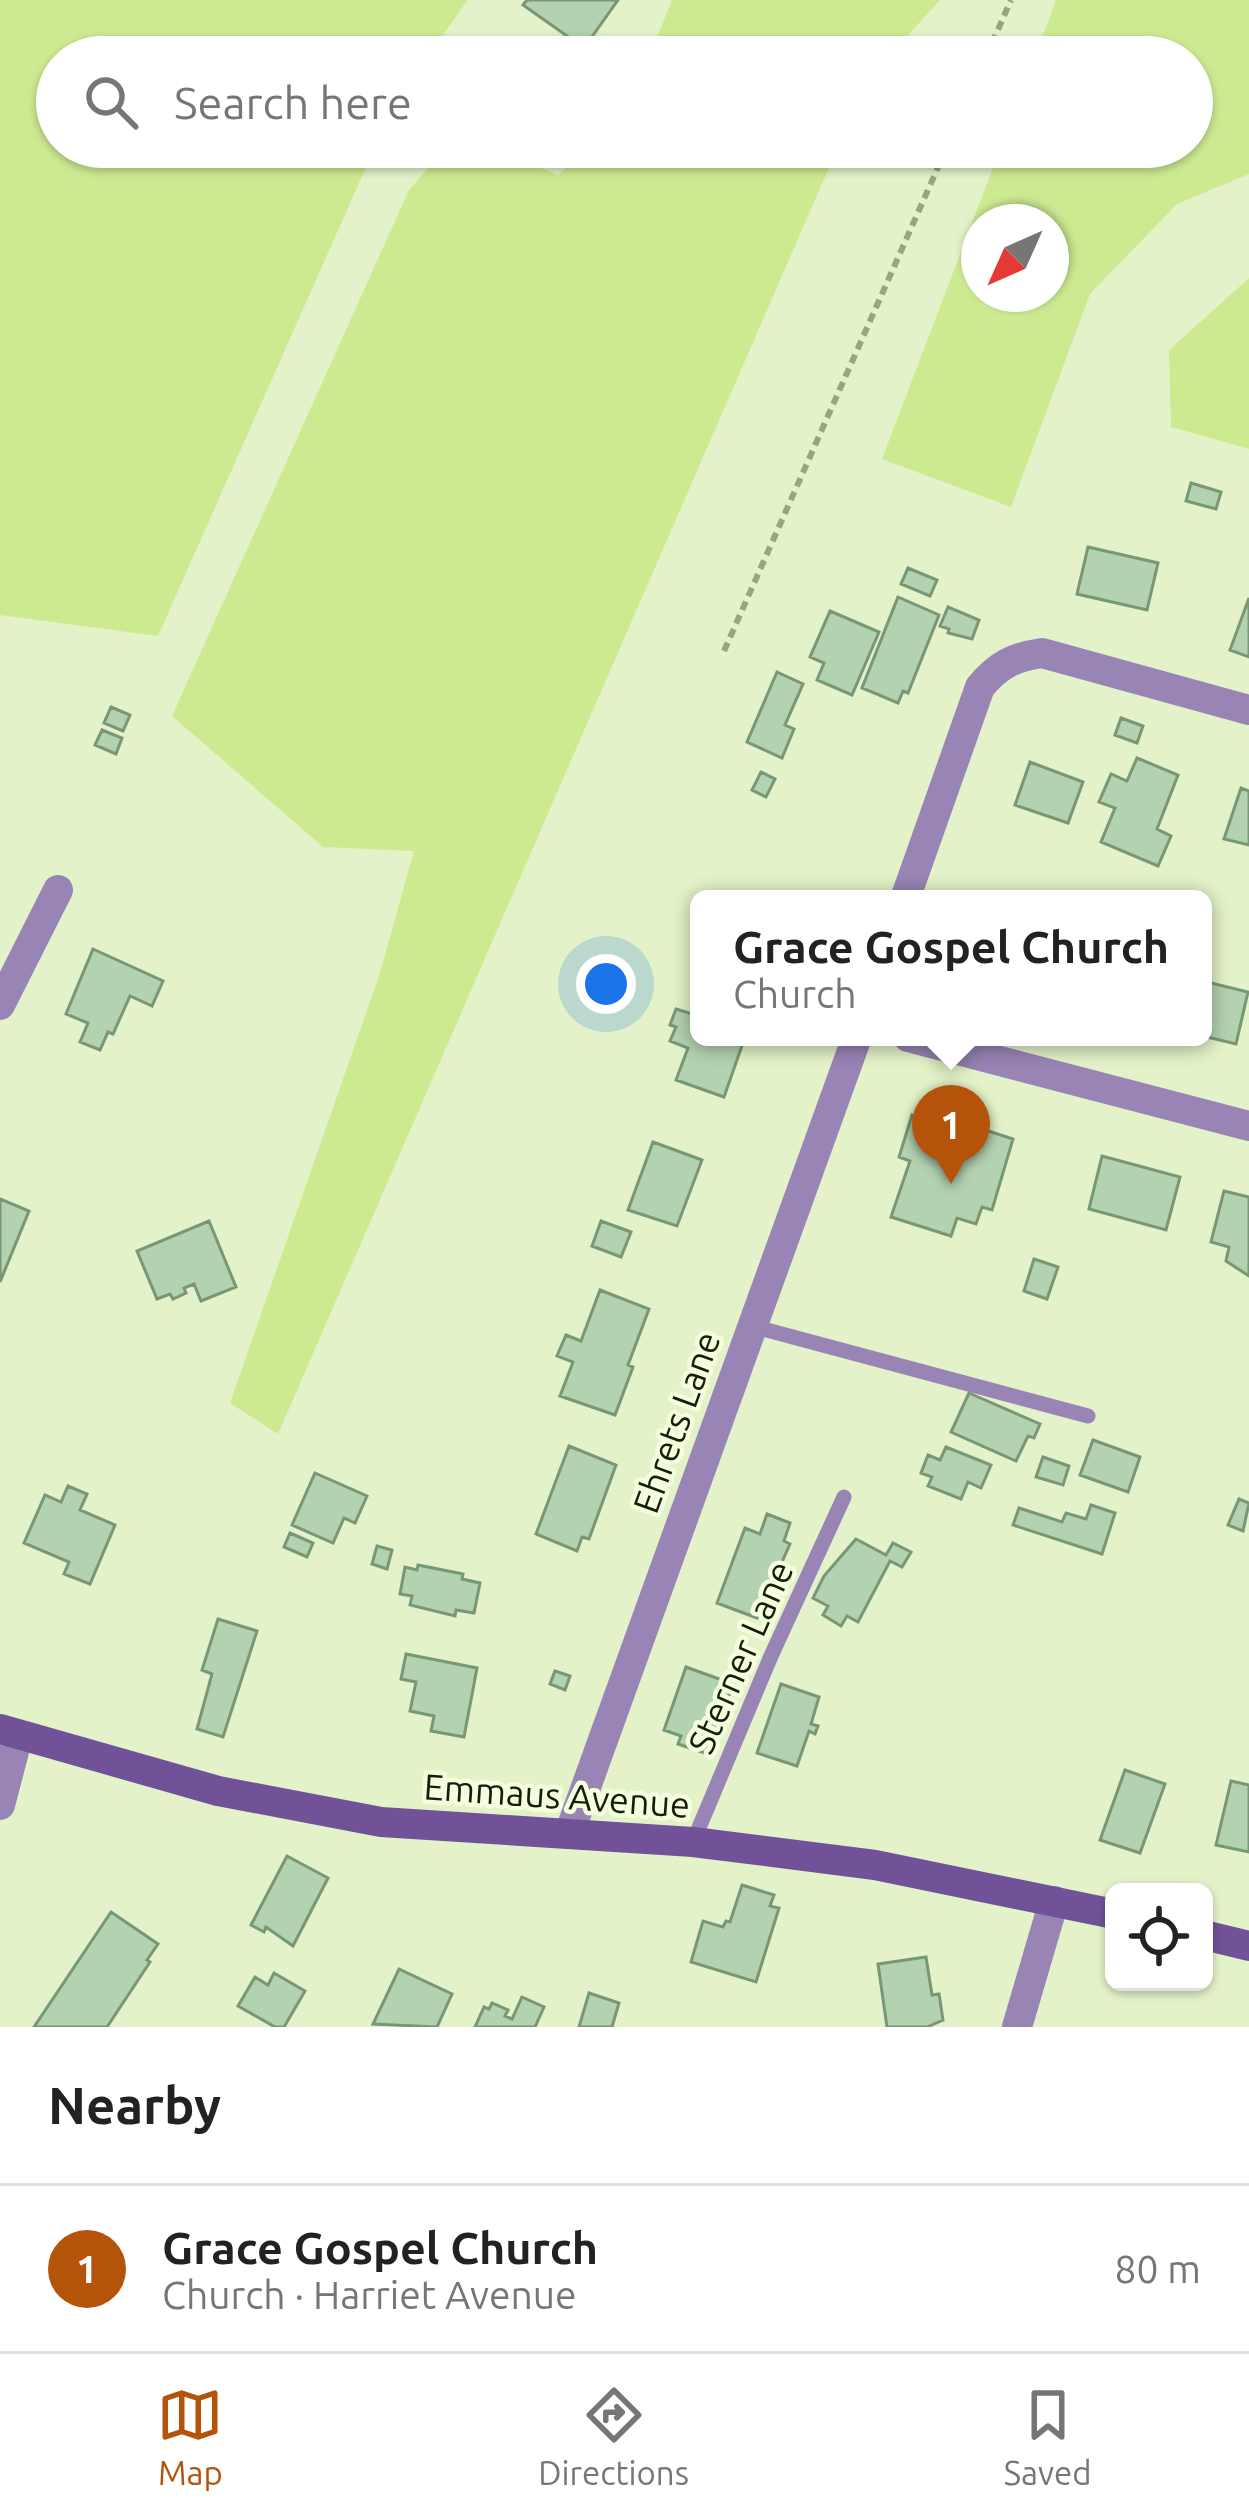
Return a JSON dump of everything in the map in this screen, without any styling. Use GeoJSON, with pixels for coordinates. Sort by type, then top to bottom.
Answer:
{"type":"FeatureCollection","features":[{"type":"Feature","properties":{"kind":"main road","name":"Emmaus Avenue"},"geometry":{"type":"LineString","coordinates":[[9,1732],[272,1804],[381,1822],[693,1842],[875,1865],[1105,1913]]}},
{"type":"Feature","properties":{"kind":"main road"},"geometry":{"type":"LineString","coordinates":[[1213,1937],[1249,1946]]}},
{"type":"Feature","properties":{"kind":"street"},"geometry":{"type":"LineString","coordinates":[[908,890],[980,687],[1003,664],[1042,653],[1249,710]]}},
{"type":"Feature","properties":{"kind":"street"},"geometry":{"type":"LineString","coordinates":[[0,1005],[58,890]]}},
{"type":"Feature","properties":{"kind":"street","name":"Ehrets Lane"},"geometry":{"type":"LineString","coordinates":[[569,1834],[853,1046]]}},
{"type":"Feature","properties":{"kind":"street"},"geometry":{"type":"LineString","coordinates":[[942,1046],[1249,1126]]}},
{"type":"Feature","properties":{"kind":"street"},"geometry":{"type":"LineString","coordinates":[[0,1805],[9,1732]]}},
{"type":"Feature","properties":{"kind":"street"},"geometry":{"type":"LineString","coordinates":[[1017,2027],[1054,1900]]}},
{"type":"Feature","properties":{"kind":"lane"},"geometry":{"type":"LineString","coordinates":[[752,1326],[1088,1416]]}},
{"type":"Feature","properties":{"kind":"lane","name":"Sterner Lane"},"geometry":{"type":"LineString","coordinates":[[693,1842],[844,1497]]}},
{"type":"Feature","properties":{"kind":"path"},"geometry":{"type":"LineString","coordinates":[[995,36],[1011,0]]}},
{"type":"Feature","properties":{"kind":"path"},"geometry":{"type":"LineString","coordinates":[[724,651],[937,168]]}},
{"type":"Feature","properties":{"kind":"green space"},"geometry":{"type":"Polygon","coordinates":[[[0,0],[468,0],[442,36],[36,36],[36,168],[366,168],[158,636],[0,615],[0,0]]]}},
{"type":"Feature","properties":{"kind":"green space"},"geometry":{"type":"Polygon","coordinates":[[[672,0],[940,0],[907,36],[657,36],[672,0]]]}},
{"type":"Feature","properties":{"kind":"green space"},"geometry":{"type":"Polygon","coordinates":[[[1056,0],[1249,0],[1249,174],[1177,204],[1090,294],[1011,507],[882,459],[961,252],[961,312],[1069,312],[1069,204],[979,204],[993,168],[1213,168],[1213,36],[1043,36],[1056,0]]]}},
{"type":"Feature","properties":{"kind":"green space"},"geometry":{"type":"Polygon","coordinates":[[[429,168],[541,168],[558,175],[566,168],[829,168],[278,1434],[230,1403],[380,973],[414,851],[323,847],[172,716],[409,190],[429,168]]]}},
{"type":"Feature","properties":{"kind":"green space"},"geometry":{"type":"Polygon","coordinates":[[[1249,278],[1249,449],[1171,427],[1169,350],[1249,278]]]}},
{"type":"Feature","properties":{"kind":"building"},"geometry":{"type":"Polygon","coordinates":[[[527,0],[618,0],[592,36],[567,36],[523,5],[527,0]]]}},
{"type":"Feature","properties":{"kind":"building"},"geometry":{"type":"Polygon","coordinates":[[[1191,483],[1221,492],[1216,509],[1186,501],[1191,483]]]}},
{"type":"Feature","properties":{"kind":"building"},"geometry":{"type":"Polygon","coordinates":[[[1088,547],[1158,563],[1147,610],[1077,594],[1088,547]]]}},
{"type":"Feature","properties":{"kind":"building"},"geometry":{"type":"Polygon","coordinates":[[[908,568],[937,580],[930,596],[901,584],[908,568]]]}},
{"type":"Feature","properties":{"kind":"building"},"geometry":{"type":"Polygon","coordinates":[[[898,597],[939,615],[908,693],[903,691],[898,703],[862,688],[898,597]]]}},
{"type":"Feature","properties":{"kind":"building"},"geometry":{"type":"Polygon","coordinates":[[[1249,598],[1249,657],[1230,650],[1249,598]]]}},
{"type":"Feature","properties":{"kind":"building"},"geometry":{"type":"Polygon","coordinates":[[[948,607],[979,620],[972,639],[940,626],[948,607]]]}},
{"type":"Feature","properties":{"kind":"building"},"geometry":{"type":"Polygon","coordinates":[[[830,611],[879,632],[852,695],[817,680],[824,663],[810,657],[830,611]]]}},
{"type":"Feature","properties":{"kind":"building"},"geometry":{"type":"Polygon","coordinates":[[[777,672],[803,684],[785,725],[794,729],[782,758],[747,742],[777,672]]]}},
{"type":"Feature","properties":{"kind":"building"},"geometry":{"type":"Polygon","coordinates":[[[111,707],[130,715],[123,731],[104,723],[111,707]]]}},
{"type":"Feature","properties":{"kind":"building"},"geometry":{"type":"Polygon","coordinates":[[[1121,718],[1143,726],[1137,743],[1115,735],[1121,718]]]}},
{"type":"Feature","properties":{"kind":"building"},"geometry":{"type":"Polygon","coordinates":[[[102,730],[122,738],[116,754],[95,745],[102,730]]]}},
{"type":"Feature","properties":{"kind":"building"},"geometry":{"type":"Polygon","coordinates":[[[1137,758],[1178,775],[1157,829],[1171,836],[1158,866],[1101,842],[1115,808],[1099,802],[1111,774],[1127,781],[1137,758]]]}},
{"type":"Feature","properties":{"kind":"building"},"geometry":{"type":"Polygon","coordinates":[[[1030,762],[1083,782],[1068,823],[1015,805],[1030,762]]]}},
{"type":"Feature","properties":{"kind":"building"},"geometry":{"type":"Polygon","coordinates":[[[761,772],[775,779],[766,797],[752,790],[761,772]]]}},
{"type":"Feature","properties":{"kind":"building"},"geometry":{"type":"Polygon","coordinates":[[[1241,788],[1249,791],[1249,845],[1224,839],[1241,788]]]}},
{"type":"Feature","properties":{"kind":"building"},"geometry":{"type":"Polygon","coordinates":[[[93,949],[163,981],[152,1006],[130,996],[100,1050],[80,1042],[88,1023],[66,1014],[93,949]]]}},
{"type":"Feature","properties":{"kind":"building"},"geometry":{"type":"Polygon","coordinates":[[[1212,983],[1248,992],[1236,1044],[1212,1038],[1212,983]]]}},
{"type":"Feature","properties":{"kind":"building"},"geometry":{"type":"Polygon","coordinates":[[[676,1009],[690,1013],[690,1046],[742,1046],[724,1097],[676,1080],[688,1048],[670,1041],[676,1027],[670,1025],[676,1009]]]}},
{"type":"Feature","properties":{"kind":"building"},"geometry":{"type":"Polygon","coordinates":[[[924,1110],[1013,1139],[992,1210],[982,1207],[976,1224],[957,1218],[951,1236],[891,1217],[910,1161],[899,1157],[912,1115],[921,1118],[924,1110]]]}},
{"type":"Feature","properties":{"kind":"building"},"geometry":{"type":"Polygon","coordinates":[[[653,1142],[702,1160],[677,1226],[628,1210],[653,1142]]]}},
{"type":"Feature","properties":{"kind":"building"},"geometry":{"type":"Polygon","coordinates":[[[1102,1156],[1180,1177],[1166,1230],[1089,1209],[1102,1156]]]}},
{"type":"Feature","properties":{"kind":"building"},"geometry":{"type":"Polygon","coordinates":[[[1224,1191],[1249,1197],[1249,1276],[1226,1261],[1229,1247],[1211,1242],[1224,1191]]]}},
{"type":"Feature","properties":{"kind":"building"},"geometry":{"type":"Polygon","coordinates":[[[0,1199],[29,1211],[0,1282],[0,1199]]]}},
{"type":"Feature","properties":{"kind":"building"},"geometry":{"type":"Polygon","coordinates":[[[209,1221],[236,1287],[201,1301],[194,1284],[173,1299],[170,1294],[157,1299],[137,1251],[209,1221]]]}},
{"type":"Feature","properties":{"kind":"building"},"geometry":{"type":"Polygon","coordinates":[[[601,1221],[631,1232],[621,1257],[592,1246],[601,1221]]]}},
{"type":"Feature","properties":{"kind":"building"},"geometry":{"type":"Polygon","coordinates":[[[1034,1259],[1058,1267],[1047,1299],[1024,1291],[1034,1259]]]}},
{"type":"Feature","properties":{"kind":"building"},"geometry":{"type":"Polygon","coordinates":[[[600,1290],[649,1309],[615,1415],[560,1396],[573,1362],[557,1356],[566,1335],[581,1341],[600,1290]]]}},
{"type":"Feature","properties":{"kind":"building"},"geometry":{"type":"Polygon","coordinates":[[[969,1393],[1040,1424],[1016,1461],[951,1432],[969,1393]]]}},
{"type":"Feature","properties":{"kind":"building"},"geometry":{"type":"Polygon","coordinates":[[[1093,1440],[1140,1457],[1128,1492],[1080,1475],[1093,1440]]]}},
{"type":"Feature","properties":{"kind":"building"},"geometry":{"type":"Polygon","coordinates":[[[569,1446],[616,1465],[589,1539],[582,1537],[577,1551],[536,1534],[569,1446]]]}},
{"type":"Feature","properties":{"kind":"building"},"geometry":{"type":"Polygon","coordinates":[[[946,1447],[991,1465],[981,1488],[968,1482],[961,1499],[928,1486],[932,1477],[921,1473],[928,1455],[940,1460],[946,1447]]]}},
{"type":"Feature","properties":{"kind":"building"},"geometry":{"type":"Polygon","coordinates":[[[1043,1457],[1069,1466],[1063,1485],[1036,1477],[1043,1457]]]}},
{"type":"Feature","properties":{"kind":"building"},"geometry":{"type":"Polygon","coordinates":[[[315,1473],[367,1496],[355,1523],[344,1518],[333,1543],[292,1525],[315,1473]]]}},
{"type":"Feature","properties":{"kind":"building"},"geometry":{"type":"Polygon","coordinates":[[[68,1486],[87,1494],[80,1510],[115,1525],[90,1584],[64,1574],[69,1562],[24,1543],[45,1495],[61,1502],[68,1486]]]}},
{"type":"Feature","properties":{"kind":"building"},"geometry":{"type":"Polygon","coordinates":[[[1239,1499],[1249,1503],[1243,1531],[1228,1525],[1239,1499]]]}},
{"type":"Feature","properties":{"kind":"building"},"geometry":{"type":"Polygon","coordinates":[[[1091,1505],[1115,1513],[1102,1554],[1013,1525],[1019,1508],[1062,1522],[1066,1513],[1086,1519],[1091,1505]]]}},
{"type":"Feature","properties":{"kind":"building"},"geometry":{"type":"Polygon","coordinates":[[[767,1514],[790,1523],[784,1541],[790,1544],[757,1618],[717,1603],[745,1528],[760,1534],[767,1514]]]}},
{"type":"Feature","properties":{"kind":"building"},"geometry":{"type":"Polygon","coordinates":[[[290,1533],[313,1543],[307,1557],[284,1547],[290,1533]]]}},
{"type":"Feature","properties":{"kind":"building"},"geometry":{"type":"Polygon","coordinates":[[[856,1539],[886,1555],[893,1543],[911,1552],[902,1567],[890,1561],[858,1622],[847,1616],[841,1626],[823,1615],[828,1606],[813,1598],[824,1576],[856,1539]]]}},
{"type":"Feature","properties":{"kind":"building"},"geometry":{"type":"Polygon","coordinates":[[[377,1546],[392,1550],[387,1569],[372,1564],[377,1546]]]}},
{"type":"Feature","properties":{"kind":"building"},"geometry":{"type":"Polygon","coordinates":[[[418,1565],[463,1574],[462,1579],[480,1583],[474,1613],[456,1610],[455,1616],[410,1605],[412,1596],[400,1594],[405,1567],[417,1570],[418,1565]]]}},
{"type":"Feature","properties":{"kind":"building"},"geometry":{"type":"Polygon","coordinates":[[[218,1619],[257,1631],[223,1737],[197,1729],[212,1674],[202,1670],[218,1619]]]}},
{"type":"Feature","properties":{"kind":"building"},"geometry":{"type":"Polygon","coordinates":[[[406,1654],[477,1668],[464,1737],[431,1731],[434,1716],[410,1711],[416,1682],[401,1679],[406,1654]]]}},
{"type":"Feature","properties":{"kind":"building"},"geometry":{"type":"Polygon","coordinates":[[[686,1667],[733,1684],[708,1754],[678,1744],[681,1736],[664,1730],[686,1667]]]}},
{"type":"Feature","properties":{"kind":"building"},"geometry":{"type":"Polygon","coordinates":[[[555,1671],[570,1676],[565,1690],[550,1684],[555,1671]]]}},
{"type":"Feature","properties":{"kind":"building"},"geometry":{"type":"Polygon","coordinates":[[[781,1684],[819,1697],[811,1724],[818,1726],[815,1734],[809,1731],[797,1766],[757,1753],[781,1684]]]}},
{"type":"Feature","properties":{"kind":"building"},"geometry":{"type":"Polygon","coordinates":[[[1125,1770],[1165,1784],[1140,1853],[1100,1840],[1125,1770]]]}},
{"type":"Feature","properties":{"kind":"building"},"geometry":{"type":"Polygon","coordinates":[[[1231,1781],[1249,1785],[1249,1852],[1216,1845],[1231,1781]]]}},
{"type":"Feature","properties":{"kind":"building"},"geometry":{"type":"Polygon","coordinates":[[[287,1856],[328,1878],[293,1946],[266,1927],[264,1932],[251,1925],[287,1856]]]}},
{"type":"Feature","properties":{"kind":"building"},"geometry":{"type":"Polygon","coordinates":[[[742,1885],[774,1895],[770,1906],[779,1908],[756,1982],[691,1962],[703,1921],[723,1927],[730,1922],[742,1885]]]}},
{"type":"Feature","properties":{"kind":"building"},"geometry":{"type":"Polygon","coordinates":[[[111,1912],[158,1944],[107,2027],[34,2027],[111,1912]]]}},
{"type":"Feature","properties":{"kind":"building"},"geometry":{"type":"Polygon","coordinates":[[[926,1957],[932,1995],[939,1994],[943,2020],[927,2027],[887,2027],[878,1964],[926,1957]]]}},
{"type":"Feature","properties":{"kind":"building"},"geometry":{"type":"Polygon","coordinates":[[[399,1969],[452,1994],[437,2027],[373,2024],[399,1969]]]}},
{"type":"Feature","properties":{"kind":"building"},"geometry":{"type":"Polygon","coordinates":[[[274,1973],[305,1991],[284,2027],[275,2027],[238,2006],[255,1977],[268,1985],[274,1973]]]}},
{"type":"Feature","properties":{"kind":"building"},"geometry":{"type":"Polygon","coordinates":[[[589,1993],[619,2003],[612,2027],[579,2027],[589,1993]]]}},
{"type":"Feature","properties":{"kind":"building"},"geometry":{"type":"Polygon","coordinates":[[[522,1997],[544,2007],[535,2027],[475,2027],[484,2007],[489,2009],[492,2003],[508,2010],[505,2016],[512,2019],[522,1997]]]}},
{"type":"Feature","properties":{"kind":"place","name":"Grace Gospel Church"},"geometry":{"type":"Point","coordinates":[951,1184]}}]}
